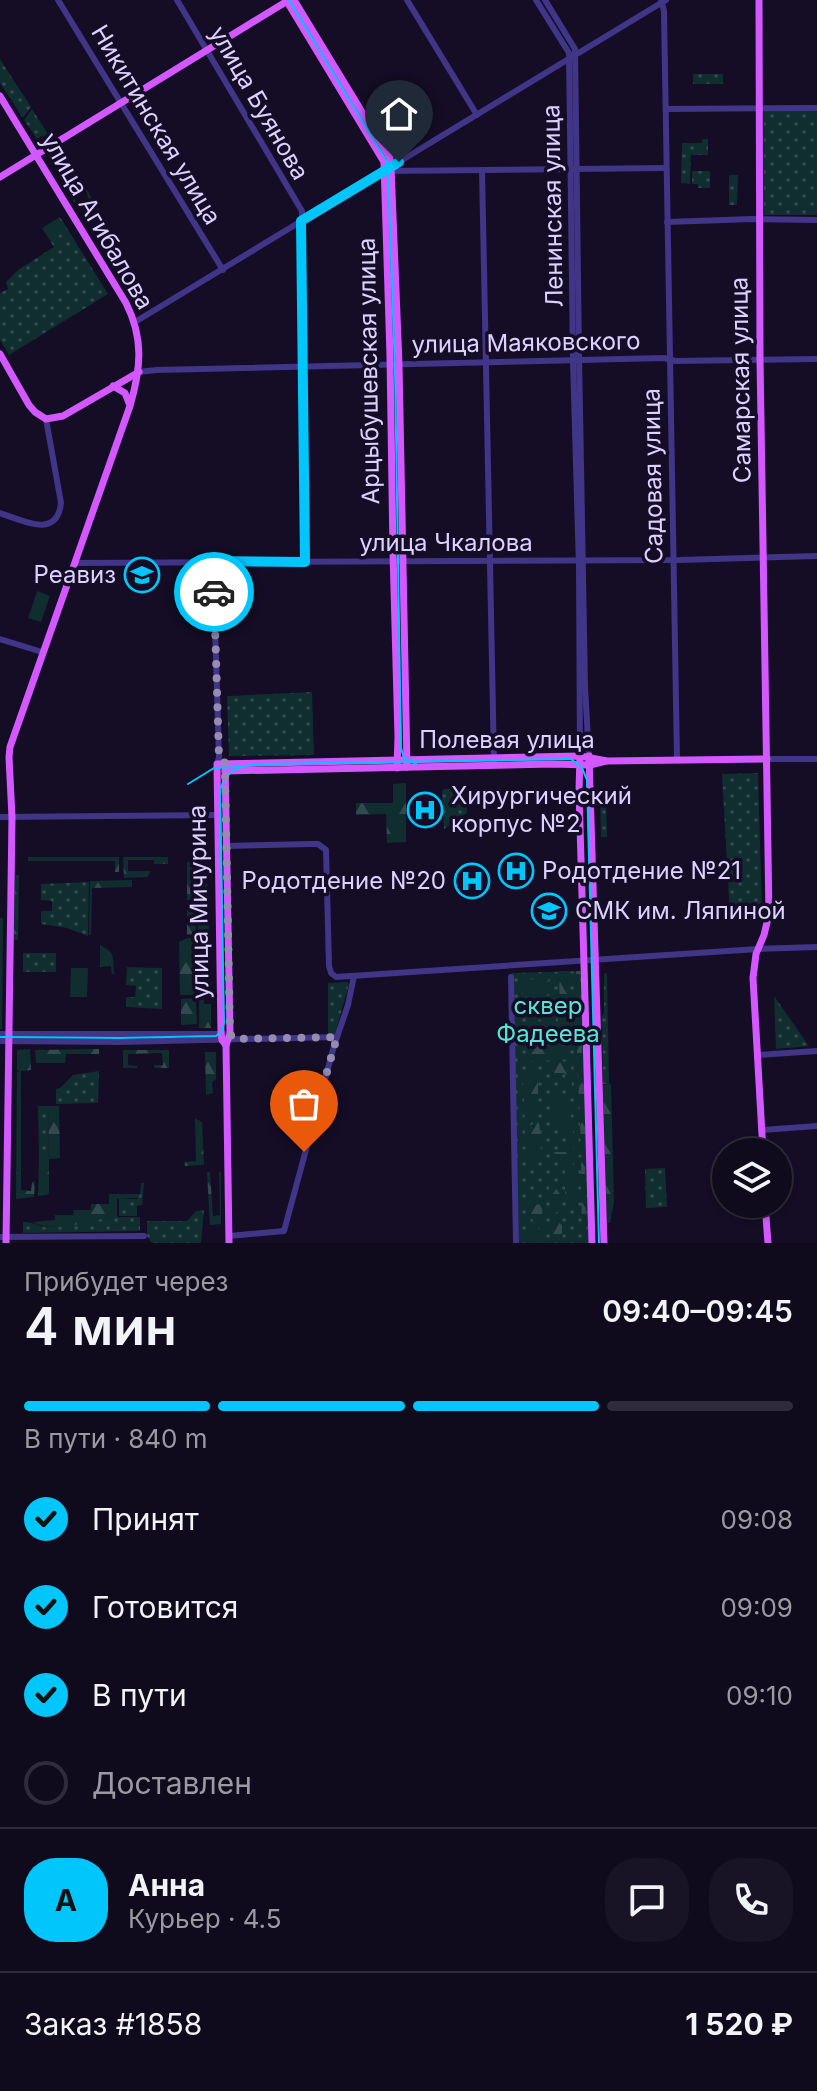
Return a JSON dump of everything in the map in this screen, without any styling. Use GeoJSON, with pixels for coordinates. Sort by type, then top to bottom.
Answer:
{"type":"FeatureCollection","features":[{"type":"Feature","properties":{"kind":"main road"},"geometry":{"type":"LineString","coordinates":[[0,177],[289,0]]}},
{"type":"Feature","properties":{"kind":"main road","name":"Арцыбушевская улица"},"geometry":{"type":"LineString","coordinates":[[289,0],[389,170],[407,763]]}},
{"type":"Feature","properties":{"kind":"main road","name":"Самарская улица"},"geometry":{"type":"LineString","coordinates":[[759,0],[760,359],[769,914],[754,959],[753,978],[762,1138]]}},
{"type":"Feature","properties":{"kind":"main road","name":"улица Агибалова"},"geometry":{"type":"LineString","coordinates":[[0,96],[99,256],[135,322],[139,347],[139,372],[130,406],[10,747],[12,817],[4,1038],[4,1239]]}},
{"type":"Feature","properties":{"kind":"main road"},"geometry":{"type":"LineString","coordinates":[[0,354],[29,405],[46,419],[63,416],[139,372]]}},
{"type":"Feature","properties":{"kind":"main road","name":"Арцыбушевская улица"},"geometry":{"type":"LineString","coordinates":[[395,364],[393,561],[397,764]]}},
{"type":"Feature","properties":{"kind":"main road"},"geometry":{"type":"LineString","coordinates":[[113,386],[125,393],[130,406]]}},
{"type":"Feature","properties":{"kind":"main road","name":"Полевая улица"},"geometry":{"type":"LineString","coordinates":[[221,764],[767,759]]}},
{"type":"Feature","properties":{"kind":"main road"},"geometry":{"type":"LineString","coordinates":[[580,761],[592,1243]]}},
{"type":"Feature","properties":{"kind":"main road"},"geometry":{"type":"LineString","coordinates":[[590,761],[604,1243]]}},
{"type":"Feature","properties":{"kind":"main road","name":"улица Мичурина"},"geometry":{"type":"LineString","coordinates":[[221,764],[217,815],[227,1038]]}},
{"type":"Feature","properties":{"kind":"main road","name":"улица Мичурина"},"geometry":{"type":"LineString","coordinates":[[221,764],[225,846],[229,1240]]}},
{"type":"Feature","properties":{"kind":"main road"},"geometry":{"type":"LineString","coordinates":[[766,1218],[768,1243]]}},
{"type":"Feature","properties":{"kind":"main road"},"geometry":{"type":"LineString","coordinates":[[218,1243],[229,1240]]}},
{"type":"Feature","properties":{"kind":"street","name":"Никитинская улица"},"geometry":{"type":"LineString","coordinates":[[58,0],[223,270]]}},
{"type":"Feature","properties":{"kind":"street","name":"улица Буянова"},"geometry":{"type":"LineString","coordinates":[[177,0],[302,211],[305,562]]}},
{"type":"Feature","properties":{"kind":"street"},"geometry":{"type":"LineString","coordinates":[[407,0],[477,115]]}},
{"type":"Feature","properties":{"kind":"street","name":"Ленинская улица"},"geometry":{"type":"LineString","coordinates":[[536,0],[571,58],[581,560],[590,761]]}},
{"type":"Feature","properties":{"kind":"street","name":"Ленинская улица"},"geometry":{"type":"LineString","coordinates":[[545,0],[575,49],[571,58]]}},
{"type":"Feature","properties":{"kind":"street"},"geometry":{"type":"LineString","coordinates":[[135,322],[663,1]]}},
{"type":"Feature","properties":{"kind":"street","name":"Садовая улица"},"geometry":{"type":"LineString","coordinates":[[663,1],[677,759]]}},
{"type":"Feature","properties":{"kind":"street"},"geometry":{"type":"LineString","coordinates":[[666,109],[817,108]]}},
{"type":"Feature","properties":{"kind":"street"},"geometry":{"type":"LineString","coordinates":[[389,170],[666,168]]}},
{"type":"Feature","properties":{"kind":"street"},"geometry":{"type":"LineString","coordinates":[[482,170],[494,763]]}},
{"type":"Feature","properties":{"kind":"street"},"geometry":{"type":"LineString","coordinates":[[667,222],[817,220]]}},
{"type":"Feature","properties":{"kind":"street","name":"улица Маяковского"},"geometry":{"type":"LineString","coordinates":[[139,372],[303,365],[669,358],[675,361],[817,359]]}},
{"type":"Feature","properties":{"kind":"street"},"geometry":{"type":"LineString","coordinates":[[0,513],[41,525],[51,523],[59,514],[61,503],[46,419]]}},
{"type":"Feature","properties":{"kind":"street","name":"улица Чкалова"},"geometry":{"type":"LineString","coordinates":[[75,563],[673,560],[817,556]]}},
{"type":"Feature","properties":{"kind":"street","name":"Ленинская улица"},"geometry":{"type":"LineString","coordinates":[[580,761],[581,560]]}},
{"type":"Feature","properties":{"kind":"street","name":"улица Мичурина"},"geometry":{"type":"LineString","coordinates":[[213,561],[221,764]]}},
{"type":"Feature","properties":{"kind":"street"},"geometry":{"type":"LineString","coordinates":[[0,639],[42,652]]}},
{"type":"Feature","properties":{"kind":"street"},"geometry":{"type":"LineString","coordinates":[[767,759],[817,759]]}},
{"type":"Feature","properties":{"kind":"street"},"geometry":{"type":"LineString","coordinates":[[0,817],[217,815]]}},
{"type":"Feature","properties":{"kind":"street"},"geometry":{"type":"LineString","coordinates":[[225,846],[311,844],[324,847],[327,852],[331,973],[336,977],[817,947]]}},
{"type":"Feature","properties":{"kind":"street"},"geometry":{"type":"LineString","coordinates":[[229,1240],[284,1231],[354,976]]}},
{"type":"Feature","properties":{"kind":"street"},"geometry":{"type":"LineString","coordinates":[[511,977],[516,1243]]}},
{"type":"Feature","properties":{"kind":"street"},"geometry":{"type":"LineString","coordinates":[[4,1038],[120,1042],[337,1037]]}},
{"type":"Feature","properties":{"kind":"street"},"geometry":{"type":"LineString","coordinates":[[757,1055],[817,1051]]}},
{"type":"Feature","properties":{"kind":"street"},"geometry":{"type":"LineString","coordinates":[[761,1130],[817,1126]]}},
{"type":"Feature","properties":{"kind":"street"},"geometry":{"type":"LineString","coordinates":[[4,1239],[144,1236]]}},
{"type":"Feature","properties":{"kind":"green space"},"geometry":{"type":"Polygon","coordinates":[[[0,59],[31,107],[23,118],[0,83],[0,59]]]}},
{"type":"Feature","properties":{"kind":"green space"},"geometry":{"type":"Polygon","coordinates":[[[693,74],[723,74],[723,84],[693,84],[693,74]]]}},
{"type":"Feature","properties":{"kind":"green space"},"geometry":{"type":"Polygon","coordinates":[[[32,109],[48,134],[37,139],[24,120],[32,109]]]}},
{"type":"Feature","properties":{"kind":"green space"},"geometry":{"type":"Polygon","coordinates":[[[764,111],[817,111],[817,215],[764,215],[764,111]]]}},
{"type":"Feature","properties":{"kind":"green space"},"geometry":{"type":"Polygon","coordinates":[[[702,139],[708,139],[708,155],[691,153],[690,184],[681,183],[682,143],[702,143],[702,139]]]}},
{"type":"Feature","properties":{"kind":"green space"},"geometry":{"type":"Polygon","coordinates":[[[692,171],[710,171],[710,188],[698,188],[698,184],[692,184],[692,171]]]}},
{"type":"Feature","properties":{"kind":"green space"},"geometry":{"type":"Polygon","coordinates":[[[729,175],[738,175],[737,205],[729,205],[729,175]]]}},
{"type":"Feature","properties":{"kind":"green space"},"geometry":{"type":"Polygon","coordinates":[[[67,188],[78,204],[88,198],[87,190],[100,211],[94,215],[77,207],[67,188]]]}},
{"type":"Feature","properties":{"kind":"green space"},"geometry":{"type":"Polygon","coordinates":[[[60,217],[108,294],[9,355],[0,340],[0,293],[8,289],[6,282],[18,270],[54,247],[42,228],[60,217]]]}},
{"type":"Feature","properties":{"kind":"green space"},"geometry":{"type":"Polygon","coordinates":[[[59,218],[67,230],[51,240],[43,228],[59,218]]]}},
{"type":"Feature","properties":{"kind":"green space"},"geometry":{"type":"Polygon","coordinates":[[[37,591],[50,596],[41,622],[28,618],[37,591]]]}},
{"type":"Feature","properties":{"kind":"green space"},"geometry":{"type":"Polygon","coordinates":[[[312,692],[314,755],[229,756],[227,696],[312,692]]]}},
{"type":"Feature","properties":{"kind":"green space"},"geometry":{"type":"Polygon","coordinates":[[[758,773],[762,912],[730,915],[722,774],[758,773]]]}},
{"type":"Feature","properties":{"kind":"green space"},"geometry":{"type":"Polygon","coordinates":[[[406,783],[406,842],[387,843],[386,814],[356,815],[356,803],[393,803],[393,784],[406,783]]]}},
{"type":"Feature","properties":{"kind":"green space"},"geometry":{"type":"Polygon","coordinates":[[[461,788],[461,793],[467,797],[467,813],[444,829],[442,791],[461,788]]]}},
{"type":"Feature","properties":{"kind":"green space"},"geometry":{"type":"Polygon","coordinates":[[[604,794],[607,837],[601,837],[600,797],[604,794]]]}},
{"type":"Feature","properties":{"kind":"green space"},"geometry":{"type":"Polygon","coordinates":[[[28,857],[119,857],[119,872],[115,872],[115,861],[28,861],[28,857]]]}},
{"type":"Feature","properties":{"kind":"green space"},"geometry":{"type":"Polygon","coordinates":[[[123,857],[168,857],[168,864],[154,864],[154,860],[128,860],[128,871],[151,871],[147,877],[124,878],[123,857]]]}},
{"type":"Feature","properties":{"kind":"green space"},"geometry":{"type":"Polygon","coordinates":[[[197,861],[207,861],[207,875],[201,876],[201,884],[207,884],[208,899],[198,899],[197,861]]]}},
{"type":"Feature","properties":{"kind":"green space"},"geometry":{"type":"Polygon","coordinates":[[[187,862],[195,862],[195,900],[187,900],[187,862]]]}},
{"type":"Feature","properties":{"kind":"green space"},"geometry":{"type":"Polygon","coordinates":[[[15,875],[19,875],[18,940],[14,940],[15,875]]]}},
{"type":"Feature","properties":{"kind":"green space"},"geometry":{"type":"Polygon","coordinates":[[[132,880],[132,887],[92,888],[89,935],[90,881],[132,880]]]}},
{"type":"Feature","properties":{"kind":"green space"},"geometry":{"type":"Polygon","coordinates":[[[89,882],[88,936],[67,928],[41,924],[41,911],[52,911],[52,901],[41,900],[41,884],[89,882]]]}},
{"type":"Feature","properties":{"kind":"green space"},"geometry":{"type":"Polygon","coordinates":[[[187,902],[195,902],[196,935],[187,935],[187,902]]]}},
{"type":"Feature","properties":{"kind":"green space"},"geometry":{"type":"Polygon","coordinates":[[[197,902],[208,902],[209,935],[198,935],[197,902]]]}},
{"type":"Feature","properties":{"kind":"green space"},"geometry":{"type":"Polygon","coordinates":[[[0,918],[3,918],[2,1029],[0,1029],[0,918]]]}},
{"type":"Feature","properties":{"kind":"green space"},"geometry":{"type":"Polygon","coordinates":[[[209,937],[210,994],[199,994],[198,938],[209,937]]]}},
{"type":"Feature","properties":{"kind":"green space"},"geometry":{"type":"Polygon","coordinates":[[[195,938],[196,995],[180,995],[179,942],[195,938]]]}},
{"type":"Feature","properties":{"kind":"green space"},"geometry":{"type":"Polygon","coordinates":[[[100,945],[111,953],[114,974],[111,966],[100,967],[100,945]]]}},
{"type":"Feature","properties":{"kind":"green space"},"geometry":{"type":"Polygon","coordinates":[[[23,953],[56,953],[56,972],[23,972],[23,953]]]}},
{"type":"Feature","properties":{"kind":"green space"},"geometry":{"type":"Polygon","coordinates":[[[127,967],[162,968],[162,1009],[126,1007],[126,997],[135,997],[136,986],[126,985],[127,967]]]}},
{"type":"Feature","properties":{"kind":"green space"},"geometry":{"type":"Polygon","coordinates":[[[71,968],[88,968],[87,997],[70,997],[71,968]]]}},
{"type":"Feature","properties":{"kind":"green space"},"geometry":{"type":"Polygon","coordinates":[[[559,971],[569,971],[569,1013],[560,1013],[559,971]]]}},
{"type":"Feature","properties":{"kind":"green space"},"geometry":{"type":"Polygon","coordinates":[[[576,971],[580,971],[582,1053],[577,1053],[576,971]]]}},
{"type":"Feature","properties":{"kind":"green space","name":"сквер Фадеева"},"geometry":{"type":"Polygon","coordinates":[[[582,971],[589,1243],[519,1243],[512,973],[582,971]]]}},
{"type":"Feature","properties":{"kind":"green space"},"geometry":{"type":"Polygon","coordinates":[[[607,973],[609,1084],[603,1084],[602,1015],[604,974],[607,973]]]}},
{"type":"Feature","properties":{"kind":"green space"},"geometry":{"type":"Polygon","coordinates":[[[550,978],[527,1008],[522,1003],[522,980],[550,978]]]}},
{"type":"Feature","properties":{"kind":"green space"},"geometry":{"type":"Polygon","coordinates":[[[347,982],[335,1034],[328,1036],[328,983],[347,982]]]}},
{"type":"Feature","properties":{"kind":"green space"},"geometry":{"type":"Polygon","coordinates":[[[541,995],[556,996],[556,1025],[546,1025],[529,1010],[541,995]]]}},
{"type":"Feature","properties":{"kind":"green space"},"geometry":{"type":"Polygon","coordinates":[[[774,996],[809,1046],[776,1049],[774,996]]]}},
{"type":"Feature","properties":{"kind":"green space"},"geometry":{"type":"Polygon","coordinates":[[[196,998],[197,1024],[181,1025],[181,999],[196,998]]]}},
{"type":"Feature","properties":{"kind":"green space"},"geometry":{"type":"Polygon","coordinates":[[[199,998],[204,998],[204,1004],[211,1004],[211,1028],[199,1028],[199,998]]]}},
{"type":"Feature","properties":{"kind":"green space"},"geometry":{"type":"Polygon","coordinates":[[[540,1044],[571,1053],[571,1059],[523,1062],[540,1044]]]}},
{"type":"Feature","properties":{"kind":"green space"},"geometry":{"type":"Polygon","coordinates":[[[30,1049],[31,1070],[21,1071],[21,1190],[31,1191],[32,1182],[35,1181],[34,1197],[16,1199],[17,1072],[20,1071],[17,1070],[17,1050],[30,1049]]]}},
{"type":"Feature","properties":{"kind":"green space"},"geometry":{"type":"Polygon","coordinates":[[[99,1049],[99,1054],[66,1054],[65,1063],[36,1063],[35,1050],[99,1049]]]}},
{"type":"Feature","properties":{"kind":"green space"},"geometry":{"type":"Polygon","coordinates":[[[123,1050],[169,1050],[169,1068],[154,1068],[154,1065],[163,1065],[162,1053],[128,1054],[128,1065],[137,1068],[123,1068],[123,1050]]]}},
{"type":"Feature","properties":{"kind":"green space"},"geometry":{"type":"Polygon","coordinates":[[[205,1052],[216,1052],[213,1093],[206,1095],[205,1052]]]}},
{"type":"Feature","properties":{"kind":"green space"},"geometry":{"type":"Polygon","coordinates":[[[583,1055],[586,1156],[581,1156],[578,1056],[583,1055]]]}},
{"type":"Feature","properties":{"kind":"green space"},"geometry":{"type":"Polygon","coordinates":[[[571,1062],[572,1094],[566,1091],[565,1073],[554,1073],[551,1069],[552,1063],[571,1062]]]}},
{"type":"Feature","properties":{"kind":"green space"},"geometry":{"type":"Polygon","coordinates":[[[99,1071],[98,1103],[56,1104],[56,1089],[73,1075],[99,1071]]]}},
{"type":"Feature","properties":{"kind":"green space"},"geometry":{"type":"Polygon","coordinates":[[[523,1073],[538,1074],[538,1106],[523,1093],[523,1073]]]}},
{"type":"Feature","properties":{"kind":"green space"},"geometry":{"type":"Polygon","coordinates":[[[611,1084],[614,1202],[610,1223],[607,1223],[603,1085],[611,1084]]]}},
{"type":"Feature","properties":{"kind":"green space"},"geometry":{"type":"Polygon","coordinates":[[[554,1094],[570,1097],[571,1125],[567,1129],[553,1126],[551,1099],[554,1094]]]}},
{"type":"Feature","properties":{"kind":"green space"},"geometry":{"type":"Polygon","coordinates":[[[524,1097],[538,1109],[539,1114],[525,1129],[524,1097]]]}},
{"type":"Feature","properties":{"kind":"green space"},"geometry":{"type":"Polygon","coordinates":[[[38,1106],[48,1106],[49,1158],[39,1158],[38,1106]]]}},
{"type":"Feature","properties":{"kind":"green space"},"geometry":{"type":"Polygon","coordinates":[[[48,1106],[59,1106],[60,1158],[49,1159],[49,1193],[38,1196],[39,1158],[49,1158],[48,1106]]]}},
{"type":"Feature","properties":{"kind":"green space"},"geometry":{"type":"Polygon","coordinates":[[[539,1117],[541,1150],[534,1159],[526,1159],[525,1132],[539,1117]]]}},
{"type":"Feature","properties":{"kind":"green space"},"geometry":{"type":"Polygon","coordinates":[[[195,1118],[202,1122],[204,1165],[185,1166],[184,1162],[196,1161],[195,1118]]]}},
{"type":"Feature","properties":{"kind":"green space"},"geometry":{"type":"Polygon","coordinates":[[[567,1130],[573,1130],[574,1158],[557,1159],[554,1152],[567,1152],[567,1130]]]}},
{"type":"Feature","properties":{"kind":"green space"},"geometry":{"type":"Polygon","coordinates":[[[565,1162],[573,1162],[575,1198],[569,1198],[565,1193],[565,1162]]]}},
{"type":"Feature","properties":{"kind":"green space"},"geometry":{"type":"Polygon","coordinates":[[[581,1162],[585,1162],[586,1240],[582,1240],[581,1162]]]}},
{"type":"Feature","properties":{"kind":"green space"},"geometry":{"type":"Polygon","coordinates":[[[665,1168],[667,1207],[646,1208],[645,1169],[665,1168]]]}},
{"type":"Feature","properties":{"kind":"green space"},"geometry":{"type":"Polygon","coordinates":[[[207,1172],[210,1172],[213,1216],[220,1215],[221,1172],[221,1224],[210,1225],[207,1172]]]}},
{"type":"Feature","properties":{"kind":"green space"},"geometry":{"type":"Polygon","coordinates":[[[549,1182],[560,1194],[557,1200],[561,1208],[555,1214],[550,1214],[549,1182]]]}},
{"type":"Feature","properties":{"kind":"green space"},"geometry":{"type":"Polygon","coordinates":[[[141,1183],[144,1183],[142,1205],[137,1206],[137,1216],[119,1216],[119,1199],[137,1199],[141,1183]]]}},
{"type":"Feature","properties":{"kind":"green space"},"geometry":{"type":"Polygon","coordinates":[[[109,1194],[140,1194],[138,1198],[117,1199],[117,1215],[51,1227],[33,1222],[55,1220],[55,1215],[73,1215],[74,1210],[91,1210],[91,1204],[109,1204],[109,1194]]]}},
{"type":"Feature","properties":{"kind":"green space"},"geometry":{"type":"Polygon","coordinates":[[[526,1201],[537,1205],[542,1202],[543,1234],[526,1211],[526,1201]]]}},
{"type":"Feature","properties":{"kind":"green space"},"geometry":{"type":"Polygon","coordinates":[[[204,1210],[201,1243],[152,1243],[147,1236],[147,1221],[187,1221],[196,1211],[204,1210]]]}},
{"type":"Feature","properties":{"kind":"green space"},"geometry":{"type":"Polygon","coordinates":[[[117,1215],[140,1217],[140,1231],[23,1233],[23,1222],[58,1227],[117,1215]]]}},
{"type":"Feature","properties":{"kind":"green space"},"geometry":{"type":"Polygon","coordinates":[[[526,1215],[544,1239],[550,1243],[526,1243],[526,1215]]]}},
{"type":"Feature","properties":{"kind":"green space"},"geometry":{"type":"Polygon","coordinates":[[[550,1219],[562,1225],[562,1242],[550,1240],[550,1219]]]}},
{"type":"Feature","properties":{"kind":"tram line"},"geometry":{"type":"LineString","coordinates":[[289,0],[386,160],[388,169],[395,371],[401,748],[404,758],[416,764]]}},
{"type":"Feature","properties":{"kind":"tram line"},"geometry":{"type":"LineString","coordinates":[[0,1037],[216,1036],[222,1031],[220,790],[234,770],[258,764],[571,759],[582,768],[587,780],[599,1243]]}},
{"type":"Feature","properties":{"kind":"tram line"},"geometry":{"type":"LineString","coordinates":[[188,784],[214,768],[240,767]]}},
{"type":"Feature","properties":{"kind":"way so far"},"geometry":{"type":"LineString","coordinates":[[214,592],[219,757],[225,763],[230,1034],[234,1039],[337,1037],[304,1152]]}},
{"type":"Feature","properties":{"kind":"place","name":"Реавиз"},"geometry":{"type":"Point","coordinates":[142,575]}},
{"type":"Feature","properties":{"kind":"place","name":"Хирургический корпус №2"},"geometry":{"type":"Point","coordinates":[425,810]}},
{"type":"Feature","properties":{"kind":"place","name":"Родотдение №21"},"geometry":{"type":"Point","coordinates":[516,871]}},
{"type":"Feature","properties":{"kind":"place","name":"Родотдение №20"},"geometry":{"type":"Point","coordinates":[472,881]}},
{"type":"Feature","properties":{"kind":"place","name":"СМК им. Ляпиной"},"geometry":{"type":"Point","coordinates":[549,911]}},
{"type":"Feature","properties":{"kind":"route"},"geometry":{"type":"LineString","coordinates":[[214,592],[213,561],[305,562],[301,221],[399,162]]}}]}
